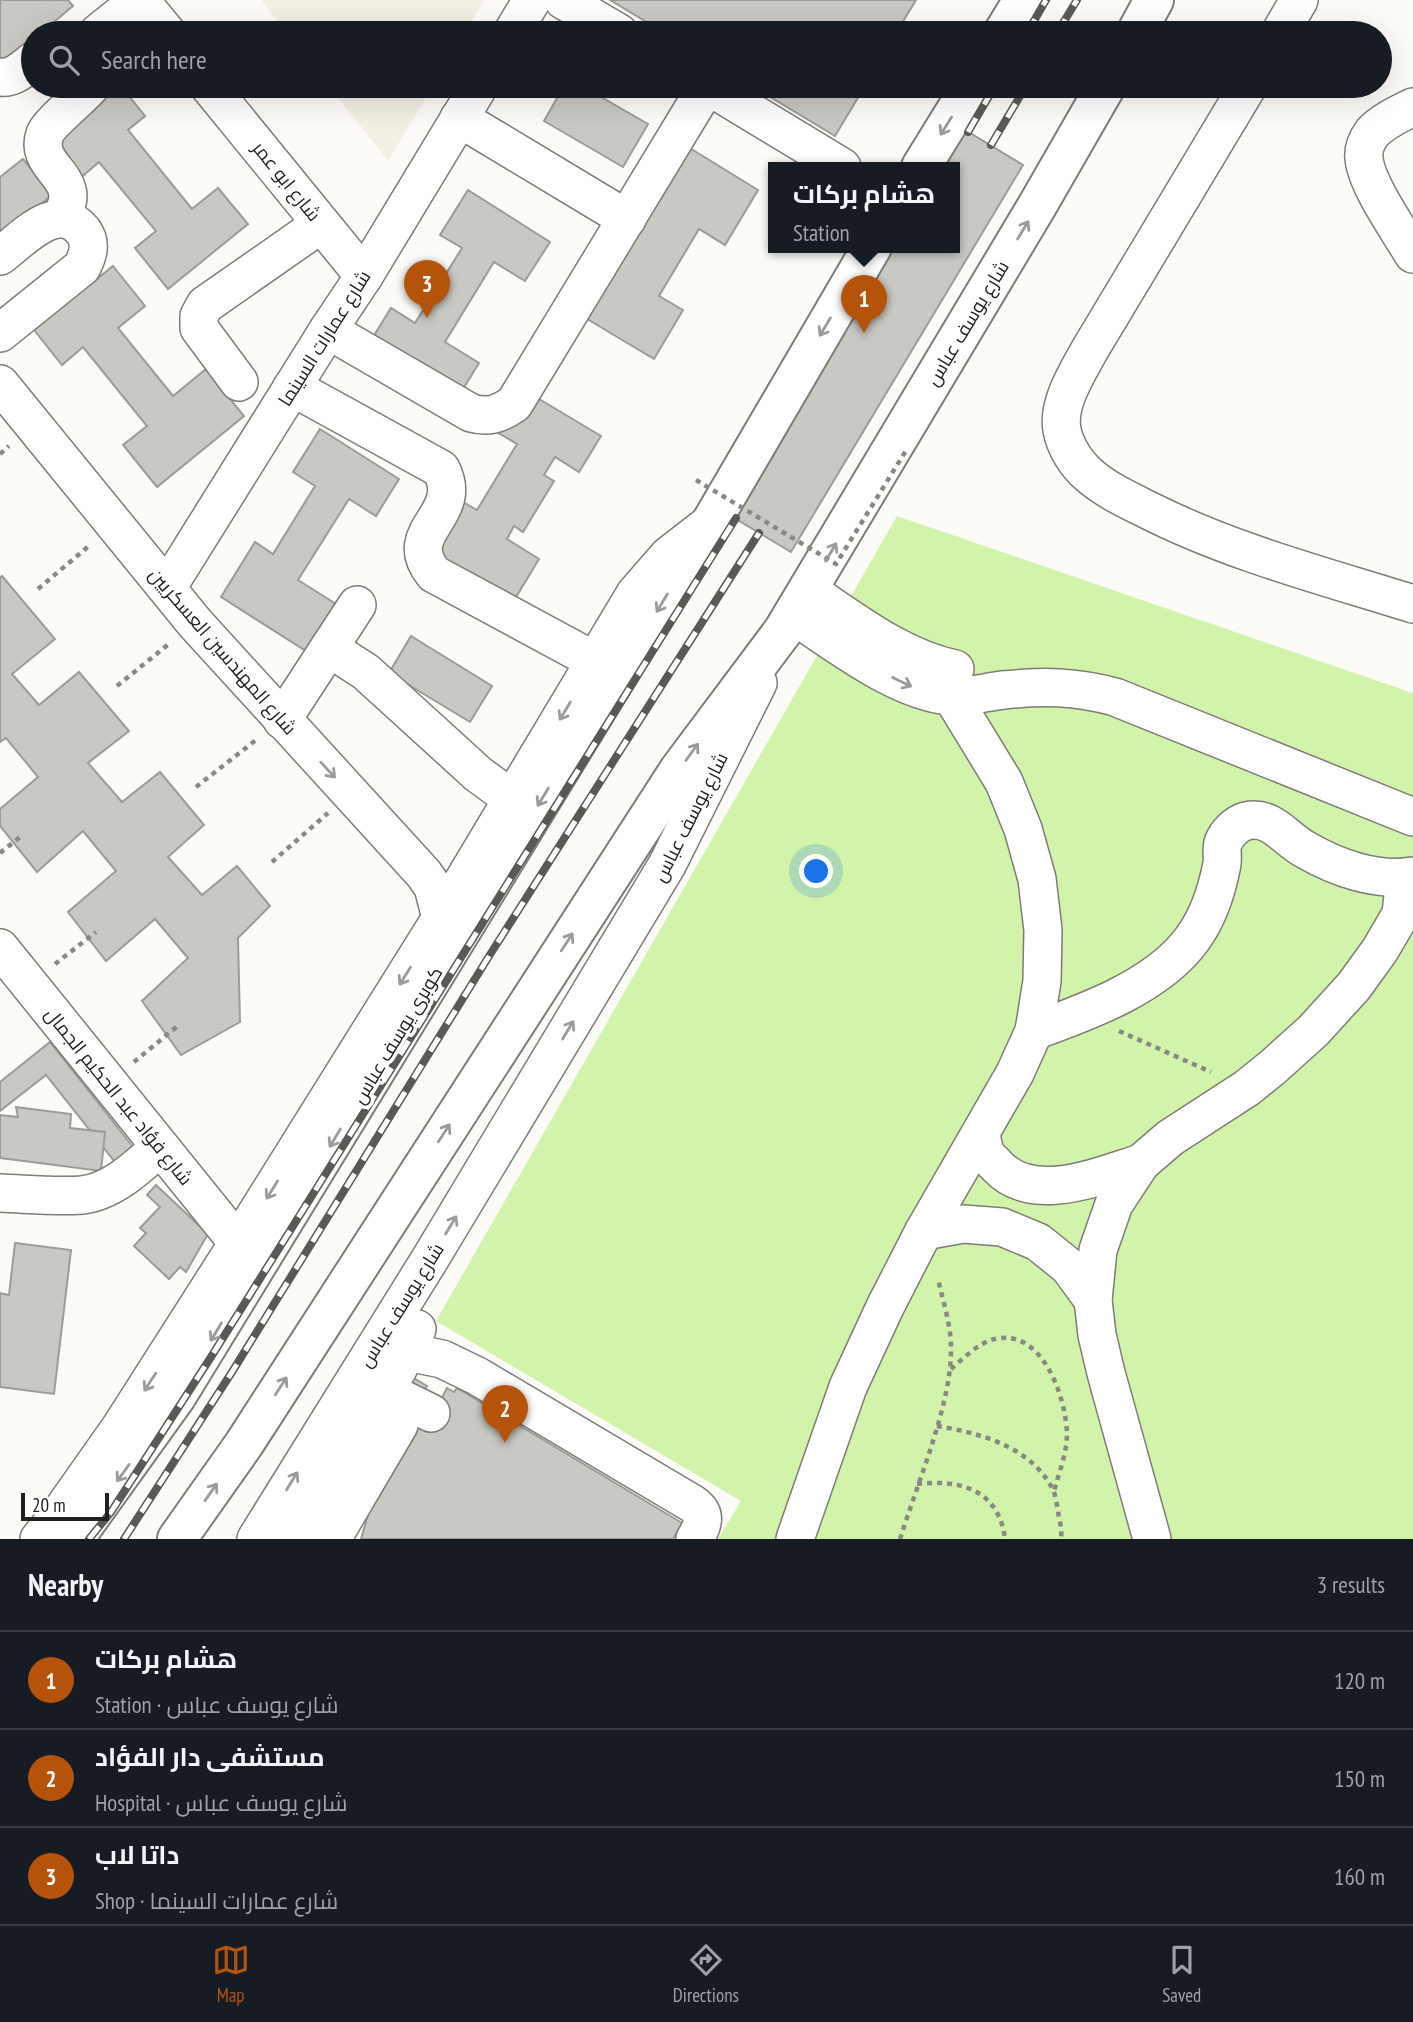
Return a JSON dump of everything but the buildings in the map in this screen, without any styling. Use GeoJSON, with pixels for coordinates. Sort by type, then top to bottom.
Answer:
{"type":"FeatureCollection","features":[{"type":"Feature","properties":{"kind":"main road"},"geometry":{"type":"LineString","coordinates":[[1010,21],[1023,0]]}},
{"type":"Feature","properties":{"kind":"main road"},"geometry":{"type":"LineString","coordinates":[[1143,21],[1154,0]]}},
{"type":"Feature","properties":{"kind":"main road"},"geometry":{"type":"LineString","coordinates":[[924,162],[964,98]]}},
{"type":"Feature","properties":{"kind":"main road","name":"شارع يوسف عباس"},"geometry":{"type":"LineString","coordinates":[[795,612],[1099,98]]}},
{"type":"Feature","properties":{"kind":"main road"},"geometry":{"type":"LineString","coordinates":[[710,524],[869,253]]}},
{"type":"Feature","properties":{"kind":"main road","name":"كوبرى يوسف عباس"},"geometry":{"type":"LineString","coordinates":[[74,1539],[176,1397],[710,524]]}},
{"type":"Feature","properties":{"kind":"main road"},"geometry":{"type":"LineString","coordinates":[[177,1539],[244,1444],[679,770],[795,612]]}},
{"type":"Feature","properties":{"kind":"street"},"geometry":{"type":"LineString","coordinates":[[113,21],[139,0],[157,21]]}},
{"type":"Feature","properties":{"kind":"street"},"geometry":{"type":"LineString","coordinates":[[563,0],[599,21]]}},
{"type":"Feature","properties":{"kind":"street"},"geometry":{"type":"LineString","coordinates":[[1287,21],[1299,0]]}},
{"type":"Feature","properties":{"kind":"street"},"geometry":{"type":"LineString","coordinates":[[0,77],[6,78],[21,71]]}},
{"type":"Feature","properties":{"kind":"street"},"geometry":{"type":"LineString","coordinates":[[60,218],[68,206],[69,191],[63,178],[47,159],[42,145],[46,131],[81,98]]}},
{"type":"Feature","properties":{"kind":"street","name":"شارع ابو عمر"},"geometry":{"type":"LineString","coordinates":[[219,98],[364,276]]}},
{"type":"Feature","properties":{"kind":"street","name":"شارع عمارات السينما"},"geometry":{"type":"LineString","coordinates":[[167,589],[364,276],[472,98]]}},
{"type":"Feature","properties":{"kind":"street"},"geometry":{"type":"LineString","coordinates":[[328,330],[471,413],[486,417],[514,404],[701,98]]}},
{"type":"Feature","properties":{"kind":"street"},"geometry":{"type":"LineString","coordinates":[[728,98],[834,162]]}},
{"type":"Feature","properties":{"kind":"street"},"geometry":{"type":"LineString","coordinates":[[1241,98],[1089,351],[1062,412],[1062,429],[1078,464],[1089,476],[1125,499],[1183,528],[1413,604]]}},
{"type":"Feature","properties":{"kind":"street"},"geometry":{"type":"LineString","coordinates":[[1413,107],[1384,123],[1371,134],[1365,146],[1364,158],[1370,179],[1413,254]]}},
{"type":"Feature","properties":{"kind":"street"},"geometry":{"type":"LineString","coordinates":[[459,118],[627,219]]}},
{"type":"Feature","properties":{"kind":"street"},"geometry":{"type":"LineString","coordinates":[[0,257],[44,222],[60,218],[76,223],[87,236],[89,252],[82,267],[0,333]]}},
{"type":"Feature","properties":{"kind":"street"},"geometry":{"type":"LineString","coordinates":[[239,382],[199,328],[199,316],[205,305],[321,223]]}},
{"type":"Feature","properties":{"kind":"street","name":"شارع المهندسين العسكريين"},"geometry":{"type":"LineString","coordinates":[[0,384],[195,623],[424,874],[433,887],[441,918]]}},
{"type":"Feature","properties":{"kind":"street"},"geometry":{"type":"LineString","coordinates":[[292,387],[441,470],[447,481],[448,494],[444,506],[426,535],[422,549],[425,563],[435,574],[595,661]]}},
{"type":"Feature","properties":{"kind":"street"},"geometry":{"type":"LineString","coordinates":[[39,1539],[120,1428],[238,1243],[441,918],[635,594],[651,573],[688,538],[710,524]]}},
{"type":"Feature","properties":{"kind":"street"},"geometry":{"type":"LineString","coordinates":[[282,720],[357,605]]}},
{"type":"Feature","properties":{"kind":"street"},"geometry":{"type":"LineString","coordinates":[[795,612],[859,624],[932,664],[969,672],[998,672],[1058,663],[1090,667],[1122,677],[1413,795]]}},
{"type":"Feature","properties":{"kind":"street"},"geometry":{"type":"LineString","coordinates":[[795,612],[901,682],[925,692],[972,696],[996,691],[1058,686],[1096,692],[1115,697],[1413,817]]}},
{"type":"Feature","properties":{"kind":"street","name":"شارع يوسف عباس"},"geometry":{"type":"LineString","coordinates":[[256,1539],[430,1259],[667,865],[795,612]]}},
{"type":"Feature","properties":{"kind":"street"},"geometry":{"type":"LineString","coordinates":[[329,648],[366,672],[478,774],[512,799]]}},
{"type":"Feature","properties":{"kind":"street"},"geometry":{"type":"LineString","coordinates":[[795,1539],[848,1388],[885,1307],[924,1231],[1015,1073],[1034,1031],[1042,981],[1043,930],[1037,879],[1023,829],[1004,782],[932,664]]}},
{"type":"Feature","properties":{"kind":"street"},"geometry":{"type":"LineString","coordinates":[[1034,1031],[1081,1014],[1164,969],[1193,938],[1213,901],[1223,860],[1222,844],[1230,830],[1243,822],[1259,820],[1273,825],[1302,849],[1335,865],[1371,875],[1409,877],[1407,922],[1380,950],[1354,986],[1313,1031],[1247,1088],[1200,1117],[1141,1163],[1114,1204],[1098,1250],[1093,1300],[1097,1335],[1106,1373],[1152,1539]]}},
{"type":"Feature","properties":{"kind":"street","name":"شارع فؤاد عبد الحكيم الجمال"},"geometry":{"type":"LineString","coordinates":[[0,947],[238,1243]]}},
{"type":"Feature","properties":{"kind":"street"},"geometry":{"type":"LineString","coordinates":[[981,1133],[986,1154],[1003,1173],[1026,1184],[1052,1186],[1097,1177],[1141,1163]]}},
{"type":"Feature","properties":{"kind":"street"},"geometry":{"type":"LineString","coordinates":[[0,1193],[84,1195],[131,1172],[160,1147]]}},
{"type":"Feature","properties":{"kind":"street"},"geometry":{"type":"LineString","coordinates":[[924,1231],[963,1224],[1002,1227],[1038,1242],[1069,1267],[1093,1300]]}},
{"type":"Feature","properties":{"kind":"street"},"geometry":{"type":"LineString","coordinates":[[333,1515],[384,1390],[407,1352],[421,1317],[430,1259]]}},
{"type":"Feature","properties":{"kind":"street"},"geometry":{"type":"LineString","coordinates":[[421,1317],[477,1376]]}},
{"type":"Feature","properties":{"kind":"street"},"geometry":{"type":"LineString","coordinates":[[407,1352],[442,1359],[477,1376],[693,1504],[699,1508],[703,1522],[695,1539]]}},
{"type":"Feature","properties":{"kind":"street"},"geometry":{"type":"LineString","coordinates":[[293,1539],[333,1515],[415,1419],[384,1390]]}},
{"type":"Feature","properties":{"kind":"path"},"geometry":{"type":"LineString","coordinates":[[696,480],[836,564],[906,449]]}},
{"type":"Feature","properties":{"kind":"path"},"geometry":{"type":"LineString","coordinates":[[38,589],[115,524]]}},
{"type":"Feature","properties":{"kind":"path"},"geometry":{"type":"LineString","coordinates":[[117,686],[195,623]]}},
{"type":"Feature","properties":{"kind":"path"},"geometry":{"type":"LineString","coordinates":[[196,788],[282,720]]}},
{"type":"Feature","properties":{"kind":"path"},"geometry":{"type":"LineString","coordinates":[[272,862],[350,794]]}},
{"type":"Feature","properties":{"kind":"path"},"geometry":{"type":"LineString","coordinates":[[0,853],[20,837]]}},
{"type":"Feature","properties":{"kind":"path"},"geometry":{"type":"LineString","coordinates":[[29,984],[96,932]]}},
{"type":"Feature","properties":{"kind":"path"},"geometry":{"type":"LineString","coordinates":[[1081,1014],[1247,1088]]}},
{"type":"Feature","properties":{"kind":"path"},"geometry":{"type":"LineString","coordinates":[[109,1083],[180,1024]]}},
{"type":"Feature","properties":{"kind":"path"},"geometry":{"type":"LineString","coordinates":[[900,1539],[936,1426],[950,1369],[948,1322],[924,1231]]}},
{"type":"Feature","properties":{"kind":"path"},"geometry":{"type":"LineString","coordinates":[[950,1369],[976,1349],[995,1339],[1016,1339],[1034,1349],[1048,1366],[1065,1411],[1067,1437],[1054,1491],[1062,1531],[1061,1539]]}},
{"type":"Feature","properties":{"kind":"path"},"geometry":{"type":"LineString","coordinates":[[936,1426],[964,1430],[989,1438],[1020,1453],[1054,1491]]}},
{"type":"Feature","properties":{"kind":"path"},"geometry":{"type":"LineString","coordinates":[[917,1484],[943,1481],[968,1487],[990,1502],[1003,1522],[1005,1539]]}},
{"type":"Feature","properties":{"kind":"shaded area"},"geometry":{"type":"Polygon","coordinates":[[[261,0],[484,0],[472,21],[278,21],[261,0]]]}},
{"type":"Feature","properties":{"kind":"shaded area"},"geometry":{"type":"Polygon","coordinates":[[[338,98],[426,98],[388,161],[338,98]]]}},
{"type":"Feature","properties":{"kind":"green space"},"geometry":{"type":"Polygon","coordinates":[[[897,516],[1413,693],[1413,1539],[718,1539],[741,1501],[436,1321],[897,516]]]}},
{"type":"Feature","properties":{"kind":"railway"},"geometry":{"type":"LineString","coordinates":[[1034,21],[1046,0]]}},
{"type":"Feature","properties":{"kind":"railway"},"geometry":{"type":"LineString","coordinates":[[1064,21],[1077,0]]}},
{"type":"Feature","properties":{"kind":"railway"},"geometry":{"type":"LineString","coordinates":[[968,132],[988,98]]}},
{"type":"Feature","properties":{"kind":"railway"},"geometry":{"type":"LineString","coordinates":[[991,145],[1019,98]]}},
{"type":"Feature","properties":{"kind":"railway"},"geometry":{"type":"LineString","coordinates":[[89,1539],[111,1512],[211,1357],[736,518]]}},
{"type":"Feature","properties":{"kind":"railway"},"geometry":{"type":"LineString","coordinates":[[124,1539],[232,1372],[491,953],[759,533]]}},
{"type":"Feature","properties":{"kind":"place","name":"داتا لاب"},"geometry":{"type":"Point","coordinates":[427,318]}},
{"type":"Feature","properties":{"kind":"place","name":"هشام بركات"},"geometry":{"type":"Point","coordinates":[864,333]}},
{"type":"Feature","properties":{"kind":"place","name":"مستشفى دار الفؤاد"},"geometry":{"type":"Point","coordinates":[505,1443]}}]}
